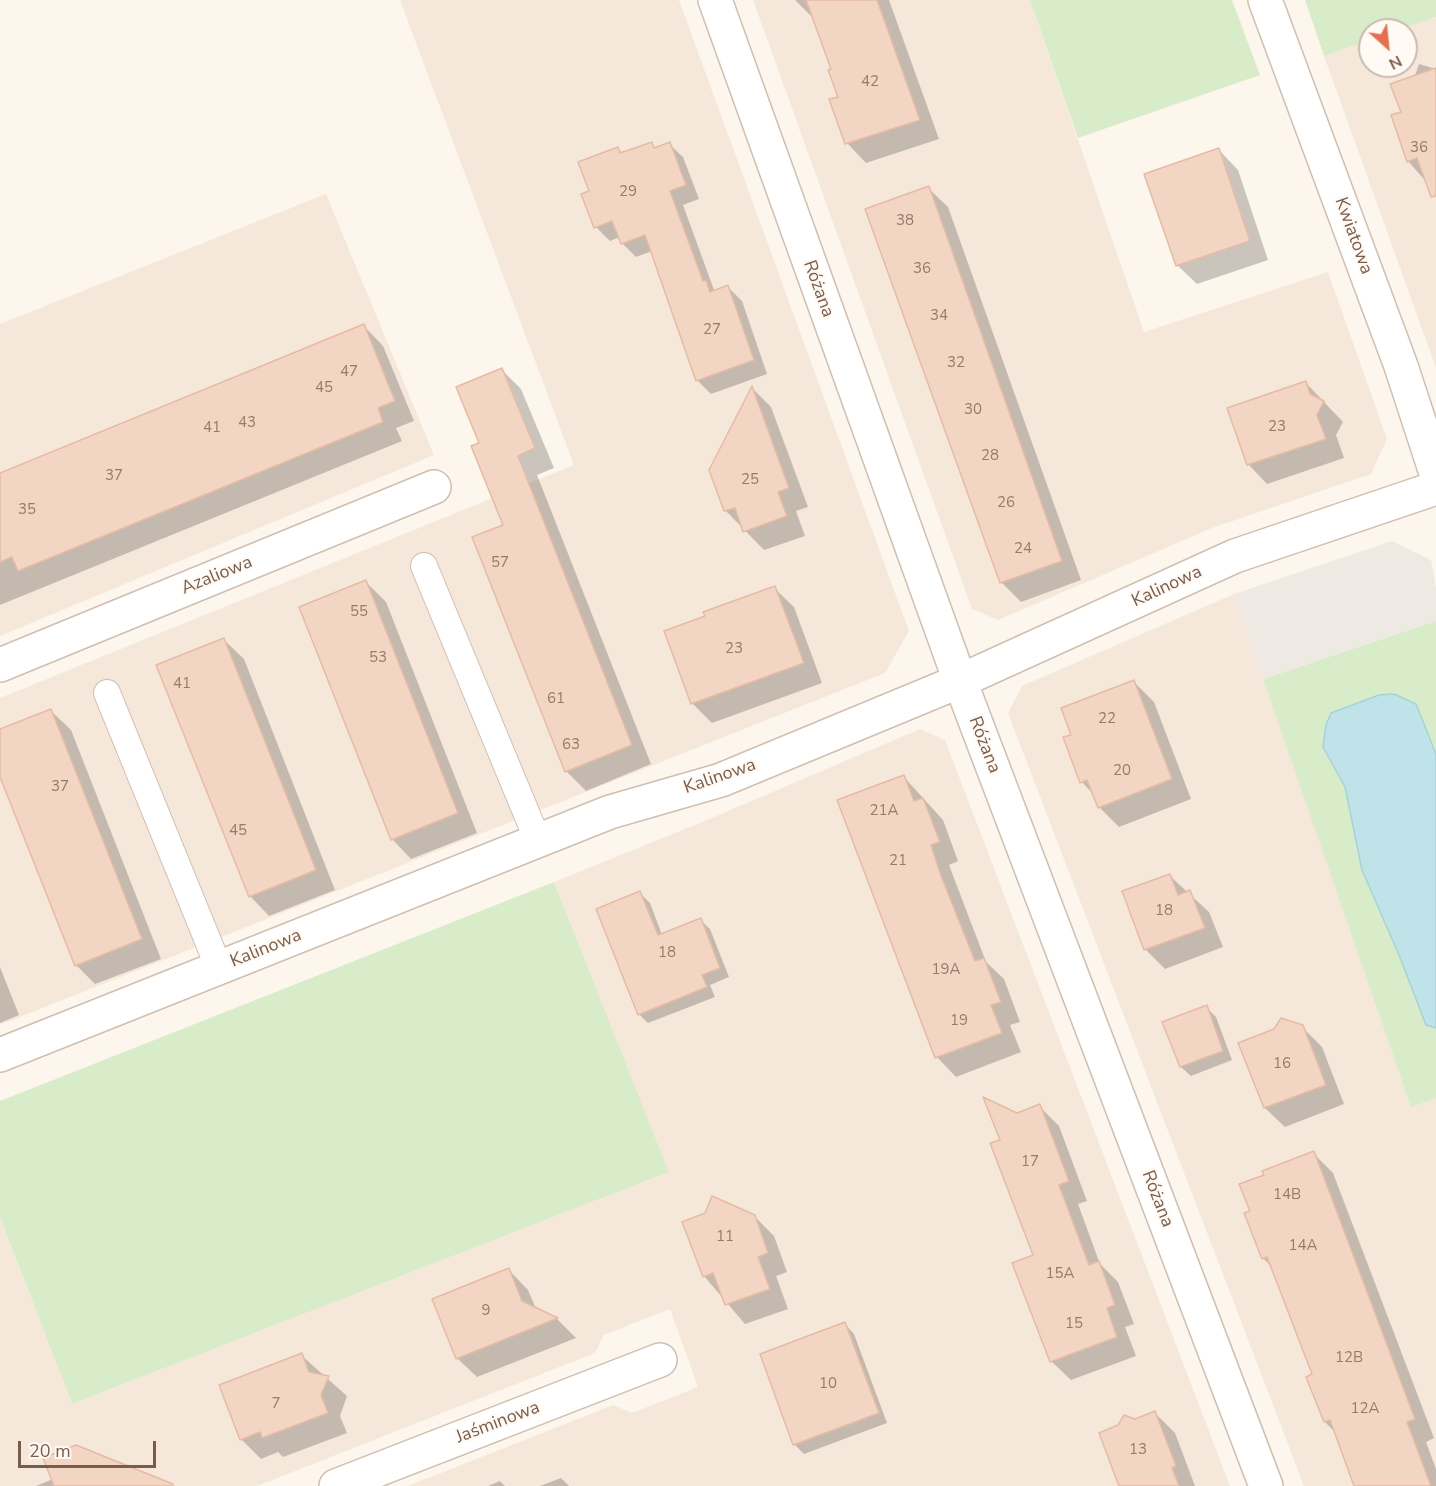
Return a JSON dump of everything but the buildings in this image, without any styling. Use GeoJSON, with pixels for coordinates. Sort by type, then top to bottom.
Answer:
{"type":"FeatureCollection","features":[{"type":"Feature","properties":{"kind":"street","name":"Różana"},"geometry":{"type":"LineString","coordinates":[[715,0],[960,681],[1266,1486]]}},
{"type":"Feature","properties":{"kind":"street","name":"Kwiatowa"},"geometry":{"type":"LineString","coordinates":[[1265,0],[1401,366],[1436,473]]}},
{"type":"Feature","properties":{"kind":"street","name":"Azaliowa"},"geometry":{"type":"LineString","coordinates":[[0,665],[434,487]]}},
{"type":"Feature","properties":{"kind":"street","name":"Kalinowa"},"geometry":{"type":"LineString","coordinates":[[0,1055],[610,812],[721,780],[960,681],[1235,556],[1436,488]]}},
{"type":"Feature","properties":{"kind":"street","name":"Jaśminowa"},"geometry":{"type":"LineString","coordinates":[[336,1486],[660,1360]]}},
{"type":"Feature","properties":{"kind":"lane"},"geometry":{"type":"LineString","coordinates":[[424,566],[538,841]]}},
{"type":"Feature","properties":{"kind":"lane"},"geometry":{"type":"LineString","coordinates":[[107,693],[219,968]]}},
{"type":"Feature","properties":{"kind":"shaded area"},"geometry":{"type":"Polygon","coordinates":[[[400,0],[679,0],[909,631],[885,673],[0,1025],[0,698],[574,465],[400,0]]]}},
{"type":"Feature","properties":{"kind":"shaded area"},"geometry":{"type":"Polygon","coordinates":[[[753,0],[1030,0],[1144,332],[1328,272],[1387,439],[1371,474],[1212,528],[998,620],[972,609],[753,0]]]}},
{"type":"Feature","properties":{"kind":"shaded area"},"geometry":{"type":"Polygon","coordinates":[[[1436,17],[1436,368],[1324,56],[1358,44],[1358,78],[1418,78],[1418,23],[1436,17]]]}},
{"type":"Feature","properties":{"kind":"shaded area"},"geometry":{"type":"Polygon","coordinates":[[[326,194],[434,455],[0,636],[0,324],[326,194]]]}},
{"type":"Feature","properties":{"kind":"shaded area"},"geometry":{"type":"Polygon","coordinates":[[[1392,541],[1431,560],[1436,588],[1436,621],[1263,679],[1234,594],[1392,541]]]}},
{"type":"Feature","properties":{"kind":"shaded area"},"geometry":{"type":"Polygon","coordinates":[[[1234,594],[1411,1106],[1436,1098],[1436,1486],[1304,1486],[1008,713],[1022,686],[1234,594]]]}},
{"type":"Feature","properties":{"kind":"shaded area"},"geometry":{"type":"Polygon","coordinates":[[[920,729],[945,740],[1230,1486],[408,1486],[613,1405],[632,1413],[698,1387],[670,1309],[604,1335],[595,1353],[257,1486],[0,1486],[0,1217],[72,1404],[669,1172],[554,882],[707,820],[920,729]]]}},
{"type":"Feature","properties":{"kind":"green space"},"geometry":{"type":"Polygon","coordinates":[[[1030,0],[1232,0],[1260,75],[1078,138],[1030,0]]]}},
{"type":"Feature","properties":{"kind":"green space"},"geometry":{"type":"Polygon","coordinates":[[[1305,0],[1436,0],[1436,17],[1418,23],[1418,18],[1358,18],[1358,44],[1324,56],[1305,0]]]}},
{"type":"Feature","properties":{"kind":"green space"},"geometry":{"type":"Polygon","coordinates":[[[1436,621],[1436,1098],[1411,1107],[1263,679],[1436,621]]]}},
{"type":"Feature","properties":{"kind":"green space"},"geometry":{"type":"Polygon","coordinates":[[[554,882],[669,1172],[72,1404],[0,1217],[0,1101],[554,882]]]}},
{"type":"Feature","properties":{"kind":"water"},"geometry":{"type":"Polygon","coordinates":[[[1394,694],[1416,704],[1436,754],[1436,1028],[1426,1025],[1362,870],[1345,787],[1323,747],[1326,725],[1331,713],[1379,695],[1394,694]]]}}]}
